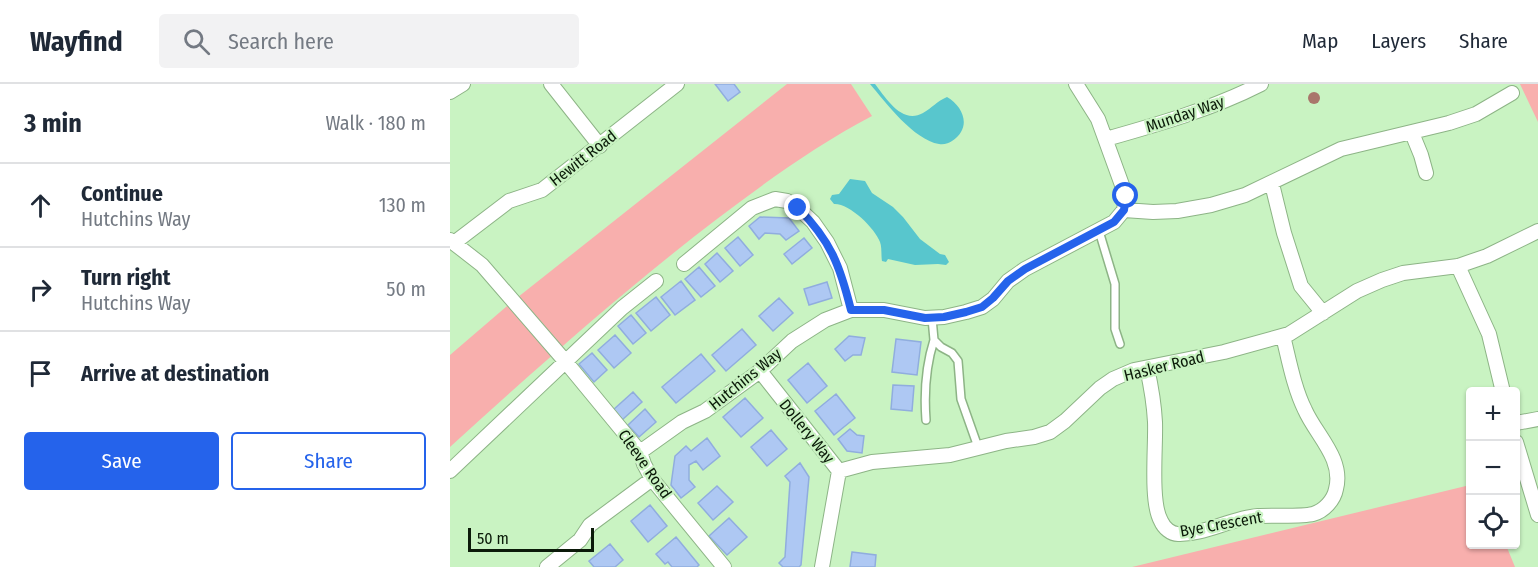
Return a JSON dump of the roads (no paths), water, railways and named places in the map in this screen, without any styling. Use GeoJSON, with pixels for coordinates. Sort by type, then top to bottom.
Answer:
{"type":"FeatureCollection","features":[{"type":"Feature","properties":{"kind":"street"},"geometry":{"type":"LineString","coordinates":[[450,92],[463,84]]}},
{"type":"Feature","properties":{"kind":"street"},"geometry":{"type":"LineString","coordinates":[[551,84],[600,146]]}},
{"type":"Feature","properties":{"kind":"street","name":"Hewitt Road"},"geometry":{"type":"LineString","coordinates":[[452,242],[509,201],[542,190],[677,84]]}},
{"type":"Feature","properties":{"kind":"street"},"geometry":{"type":"LineString","coordinates":[[1076,84],[1098,119],[1106,139],[1126,196],[1124,210],[1153,212],[1189,209],[1245,195],[1341,149],[1412,133],[1476,114],[1512,93]]}},
{"type":"Feature","properties":{"kind":"street","name":"Munday Way"},"geometry":{"type":"LineString","coordinates":[[1106,139],[1191,113],[1261,84]]}},
{"type":"Feature","properties":{"kind":"street"},"geometry":{"type":"LineString","coordinates":[[1412,133],[1426,173]]}},
{"type":"Feature","properties":{"kind":"street"},"geometry":{"type":"LineString","coordinates":[[1272,184],[1284,233],[1302,286],[1323,313]]}},
{"type":"Feature","properties":{"kind":"street"},"geometry":{"type":"LineString","coordinates":[[684,264],[752,208],[775,199],[787,201],[813,222],[827,242],[840,268],[851,310]]}},
{"type":"Feature","properties":{"kind":"street","name":"Hutchins Way"},"geometry":{"type":"LineString","coordinates":[[640,452],[682,422],[705,411],[760,371],[792,341],[825,320],[851,310],[884,310],[932,318],[955,315],[982,307],[1008,281],[1025,269],[1100,231],[1114,222],[1124,210]]}},
{"type":"Feature","properties":{"kind":"street","name":"Hasker Road"},"geometry":{"type":"LineString","coordinates":[[839,471],[873,462],[932,458],[1050,432],[1100,388],[1113,379],[1134,370],[1224,352],[1283,336],[1357,291],[1382,280],[1403,273],[1458,266],[1486,256],[1538,231]]}},
{"type":"Feature","properties":{"kind":"street","name":"Cleeve Road"},"geometry":{"type":"LineString","coordinates":[[452,242],[482,265],[566,361],[640,452],[652,479],[724,567]]}},
{"type":"Feature","properties":{"kind":"street"},"geometry":{"type":"LineString","coordinates":[[1458,266],[1489,334],[1502,387]]}},
{"type":"Feature","properties":{"kind":"street"},"geometry":{"type":"LineString","coordinates":[[450,471],[622,308],[656,281]]}},
{"type":"Feature","properties":{"kind":"street","name":"Bye Crescent"},"geometry":{"type":"LineString","coordinates":[[1147,368],[1153,395],[1155,422],[1156,504],[1159,519],[1164,527],[1176,534],[1194,532],[1232,520],[1256,516],[1312,514],[1329,505],[1336,489],[1338,472],[1329,449],[1305,410],[1283,336]]}},
{"type":"Feature","properties":{"kind":"street","name":"Dollery Way"},"geometry":{"type":"LineString","coordinates":[[760,371],[839,471],[822,567]]}},
{"type":"Feature","properties":{"kind":"street"},"geometry":{"type":"LineString","coordinates":[[1520,422],[1538,419]]}},
{"type":"Feature","properties":{"kind":"street"},"geometry":{"type":"LineString","coordinates":[[1520,458],[1538,516]]}},
{"type":"Feature","properties":{"kind":"street"},"geometry":{"type":"LineString","coordinates":[[547,567],[580,540],[590,525],[652,479]]}},
{"type":"Feature","properties":{"kind":"lane"},"geometry":{"type":"LineString","coordinates":[[1100,231],[1115,284],[1115,329],[1120,344]]}},
{"type":"Feature","properties":{"kind":"lane"},"geometry":{"type":"LineString","coordinates":[[926,420],[924,398],[934,340],[932,318]]}},
{"type":"Feature","properties":{"kind":"lane"},"geometry":{"type":"LineString","coordinates":[[934,340],[952,353],[958,361],[961,399],[978,447]]}},
{"type":"Feature","properties":{"kind":"water"},"geometry":{"type":"Polygon","coordinates":[[[870,84],[875,84],[895,108],[908,116],[923,113],[947,97],[958,106],[961,112],[964,124],[962,130],[952,141],[941,144],[920,136],[901,120],[870,84]]]}},
{"type":"Feature","properties":{"kind":"water"},"geometry":{"type":"Polygon","coordinates":[[[850,179],[865,181],[872,193],[893,207],[920,239],[940,254],[945,255],[949,262],[946,265],[915,265],[888,259],[886,262],[882,261],[881,244],[873,230],[861,217],[847,208],[834,204],[830,199],[832,195],[839,194],[850,179]]]}}]}
